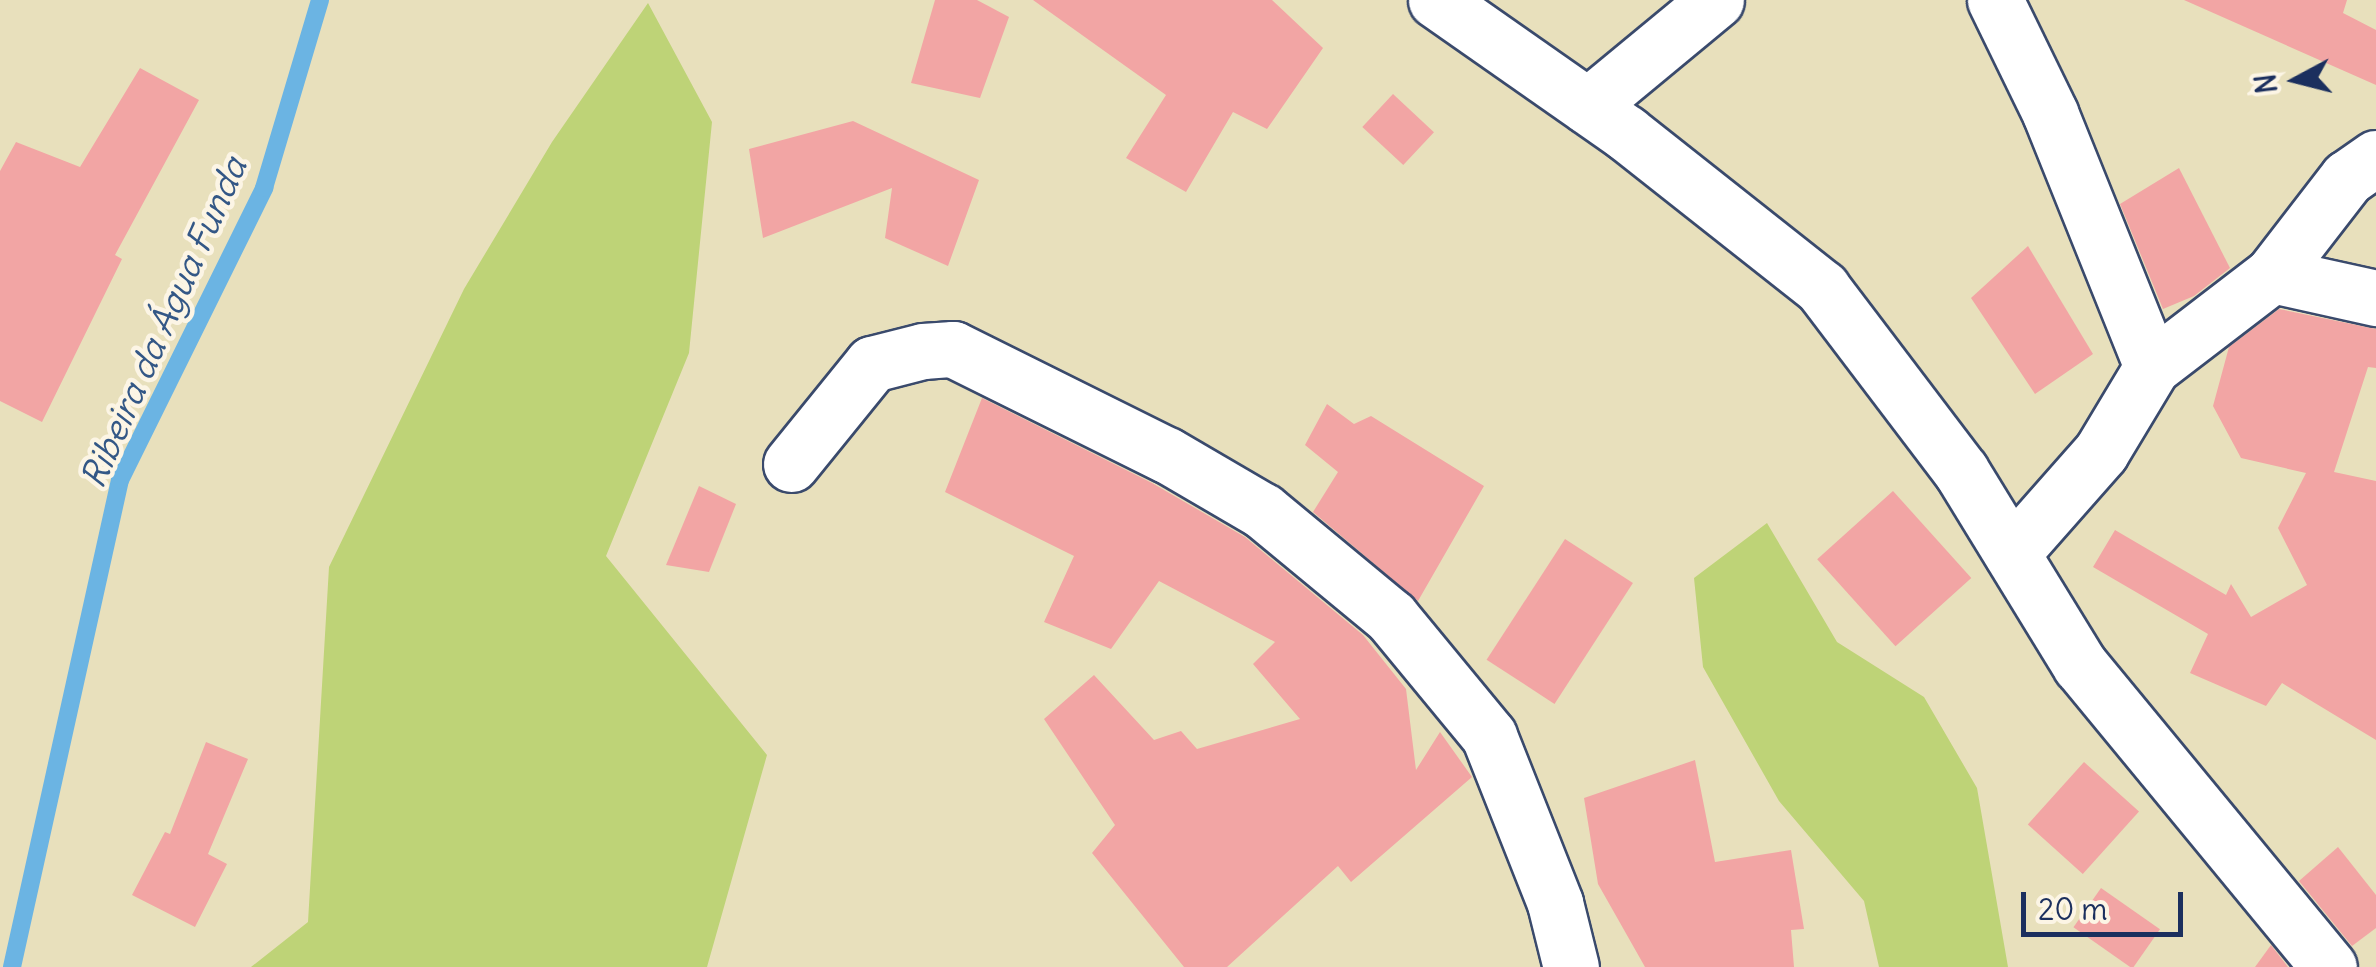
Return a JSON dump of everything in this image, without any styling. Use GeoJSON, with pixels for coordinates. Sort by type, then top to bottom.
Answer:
{"type":"FeatureCollection","features":[{"type":"Feature","properties":{"kind":"street"},"geometry":{"type":"LineString","coordinates":[[1436,0],[1588,106],[1822,288],[1961,471],[2080,664],[2329,967]]}},
{"type":"Feature","properties":{"kind":"street"},"geometry":{"type":"LineString","coordinates":[[1588,106],[1716,0]]}},
{"type":"Feature","properties":{"kind":"street"},"geometry":{"type":"LineString","coordinates":[[1995,0],[2050,113],[2152,367]]}},
{"type":"Feature","properties":{"kind":"street"},"geometry":{"type":"LineString","coordinates":[[2012,553],[2100,452],[2152,367],[2272,275],[2348,178],[2376,158]]}},
{"type":"Feature","properties":{"kind":"street"},"geometry":{"type":"LineString","coordinates":[[2272,275],[2376,298]]}},
{"type":"Feature","properties":{"kind":"street"},"geometry":{"type":"LineString","coordinates":[[791,464],[872,364],[922,351],[953,349],[1167,454],[1262,511],[1391,617],[1489,736],[1555,903],[1572,967]]}},
{"type":"Feature","properties":{"kind":"green space"},"geometry":{"type":"Polygon","coordinates":[[[648,3],[712,122],[689,353],[606,556],[767,755],[707,967],[251,967],[308,922],[329,567],[464,289],[552,142],[648,3]]]}},
{"type":"Feature","properties":{"kind":"green space"},"geometry":{"type":"Polygon","coordinates":[[[1767,523],[1837,642],[1924,697],[1977,788],[2008,967],[1879,967],[1864,901],[1779,801],[1703,667],[1694,578],[1767,523]]]}},
{"type":"Feature","properties":{"kind":"building"},"geometry":{"type":"Polygon","coordinates":[[[935,0],[977,0],[1009,17],[980,98],[911,83],[935,0]]]}},
{"type":"Feature","properties":{"kind":"building"},"geometry":{"type":"Polygon","coordinates":[[[1033,0],[1272,0],[1323,48],[1267,129],[1233,112],[1186,192],[1126,158],[1166,95],[1033,0]]]}},
{"type":"Feature","properties":{"kind":"building"},"geometry":{"type":"Polygon","coordinates":[[[2184,0],[2347,0],[2343,13],[2376,30],[2376,85],[2184,0]]]}},
{"type":"Feature","properties":{"kind":"building"},"geometry":{"type":"Polygon","coordinates":[[[140,68],[199,100],[115,255],[122,259],[42,422],[0,401],[0,171],[16,142],[80,167],[140,68]]]}},
{"type":"Feature","properties":{"kind":"building"},"geometry":{"type":"Polygon","coordinates":[[[1393,94],[1434,132],[1403,165],[1362,127],[1393,94]]]}},
{"type":"Feature","properties":{"kind":"building"},"geometry":{"type":"Polygon","coordinates":[[[853,121],[979,180],[948,266],[885,238],[892,188],[763,238],[749,149],[853,121]]]}},
{"type":"Feature","properties":{"kind":"building"},"geometry":{"type":"Polygon","coordinates":[[[2179,168],[2230,268],[2194,296],[2163,309],[2120,204],[2179,168]]]}},
{"type":"Feature","properties":{"kind":"building"},"geometry":{"type":"Polygon","coordinates":[[[2028,246],[2093,354],[2035,394],[1971,298],[2028,246]]]}},
{"type":"Feature","properties":{"kind":"building"},"geometry":{"type":"Polygon","coordinates":[[[2279,309],[2376,329],[2376,368],[2368,367],[2334,472],[2376,481],[2376,740],[2282,683],[2266,706],[2190,673],[2208,634],[2093,567],[2115,530],[2226,595],[2231,584],[2251,617],[2307,585],[2278,528],[2306,473],[2241,458],[2213,406],[2229,347],[2279,309]]]}},
{"type":"Feature","properties":{"kind":"building"},"geometry":{"type":"Polygon","coordinates":[[[982,398],[1152,483],[1245,537],[1363,635],[1406,689],[1416,770],[1440,732],[1472,777],[1351,882],[1338,866],[1227,967],[1184,967],[1092,853],[1115,825],[1044,719],[1094,675],[1154,740],[1181,731],[1197,749],[1300,719],[1253,664],[1275,642],[1159,581],[1111,649],[1044,622],[1074,556],[945,492],[982,398]]]}},
{"type":"Feature","properties":{"kind":"building"},"geometry":{"type":"Polygon","coordinates":[[[1327,404],[1354,424],[1371,416],[1484,486],[1418,601],[1313,512],[1338,472],[1305,445],[1327,404]]]}},
{"type":"Feature","properties":{"kind":"building"},"geometry":{"type":"Polygon","coordinates":[[[699,486],[736,504],[709,572],[666,565],[699,486]]]}},
{"type":"Feature","properties":{"kind":"building"},"geometry":{"type":"Polygon","coordinates":[[[1893,491],[1971,578],[1895,646],[1817,559],[1893,491]]]}},
{"type":"Feature","properties":{"kind":"building"},"geometry":{"type":"Polygon","coordinates":[[[1565,539],[1633,583],[1555,704],[1487,660],[1565,539]]]}},
{"type":"Feature","properties":{"kind":"building"},"geometry":{"type":"Polygon","coordinates":[[[206,742],[248,759],[208,854],[227,864],[195,927],[132,895],[165,832],[170,834],[206,742]]]}},
{"type":"Feature","properties":{"kind":"building"},"geometry":{"type":"Polygon","coordinates":[[[1695,760],[1715,862],[1791,850],[1804,929],[1791,930],[1794,967],[1645,967],[1598,884],[1584,798],[1695,760]]]}},
{"type":"Feature","properties":{"kind":"building"},"geometry":{"type":"Polygon","coordinates":[[[2084,762],[2139,812],[2083,874],[2028,824],[2084,762]]]}},
{"type":"Feature","properties":{"kind":"building"},"geometry":{"type":"Polygon","coordinates":[[[2338,847],[2376,895],[2376,928],[2352,946],[2299,881],[2338,847]]]}},
{"type":"Feature","properties":{"kind":"building"},"geometry":{"type":"Polygon","coordinates":[[[2101,888],[2160,929],[2130,967],[2073,927],[2101,888]]]}},
{"type":"Feature","properties":{"kind":"building"},"geometry":{"type":"Polygon","coordinates":[[[2271,945],[2288,967],[2255,967],[2271,945]]]}},
{"type":"Feature","properties":{"kind":"waterway","name":"Ribeira da Água Funda"},"geometry":{"type":"LineString","coordinates":[[12,967],[120,480],[264,188],[320,0]]}}]}
